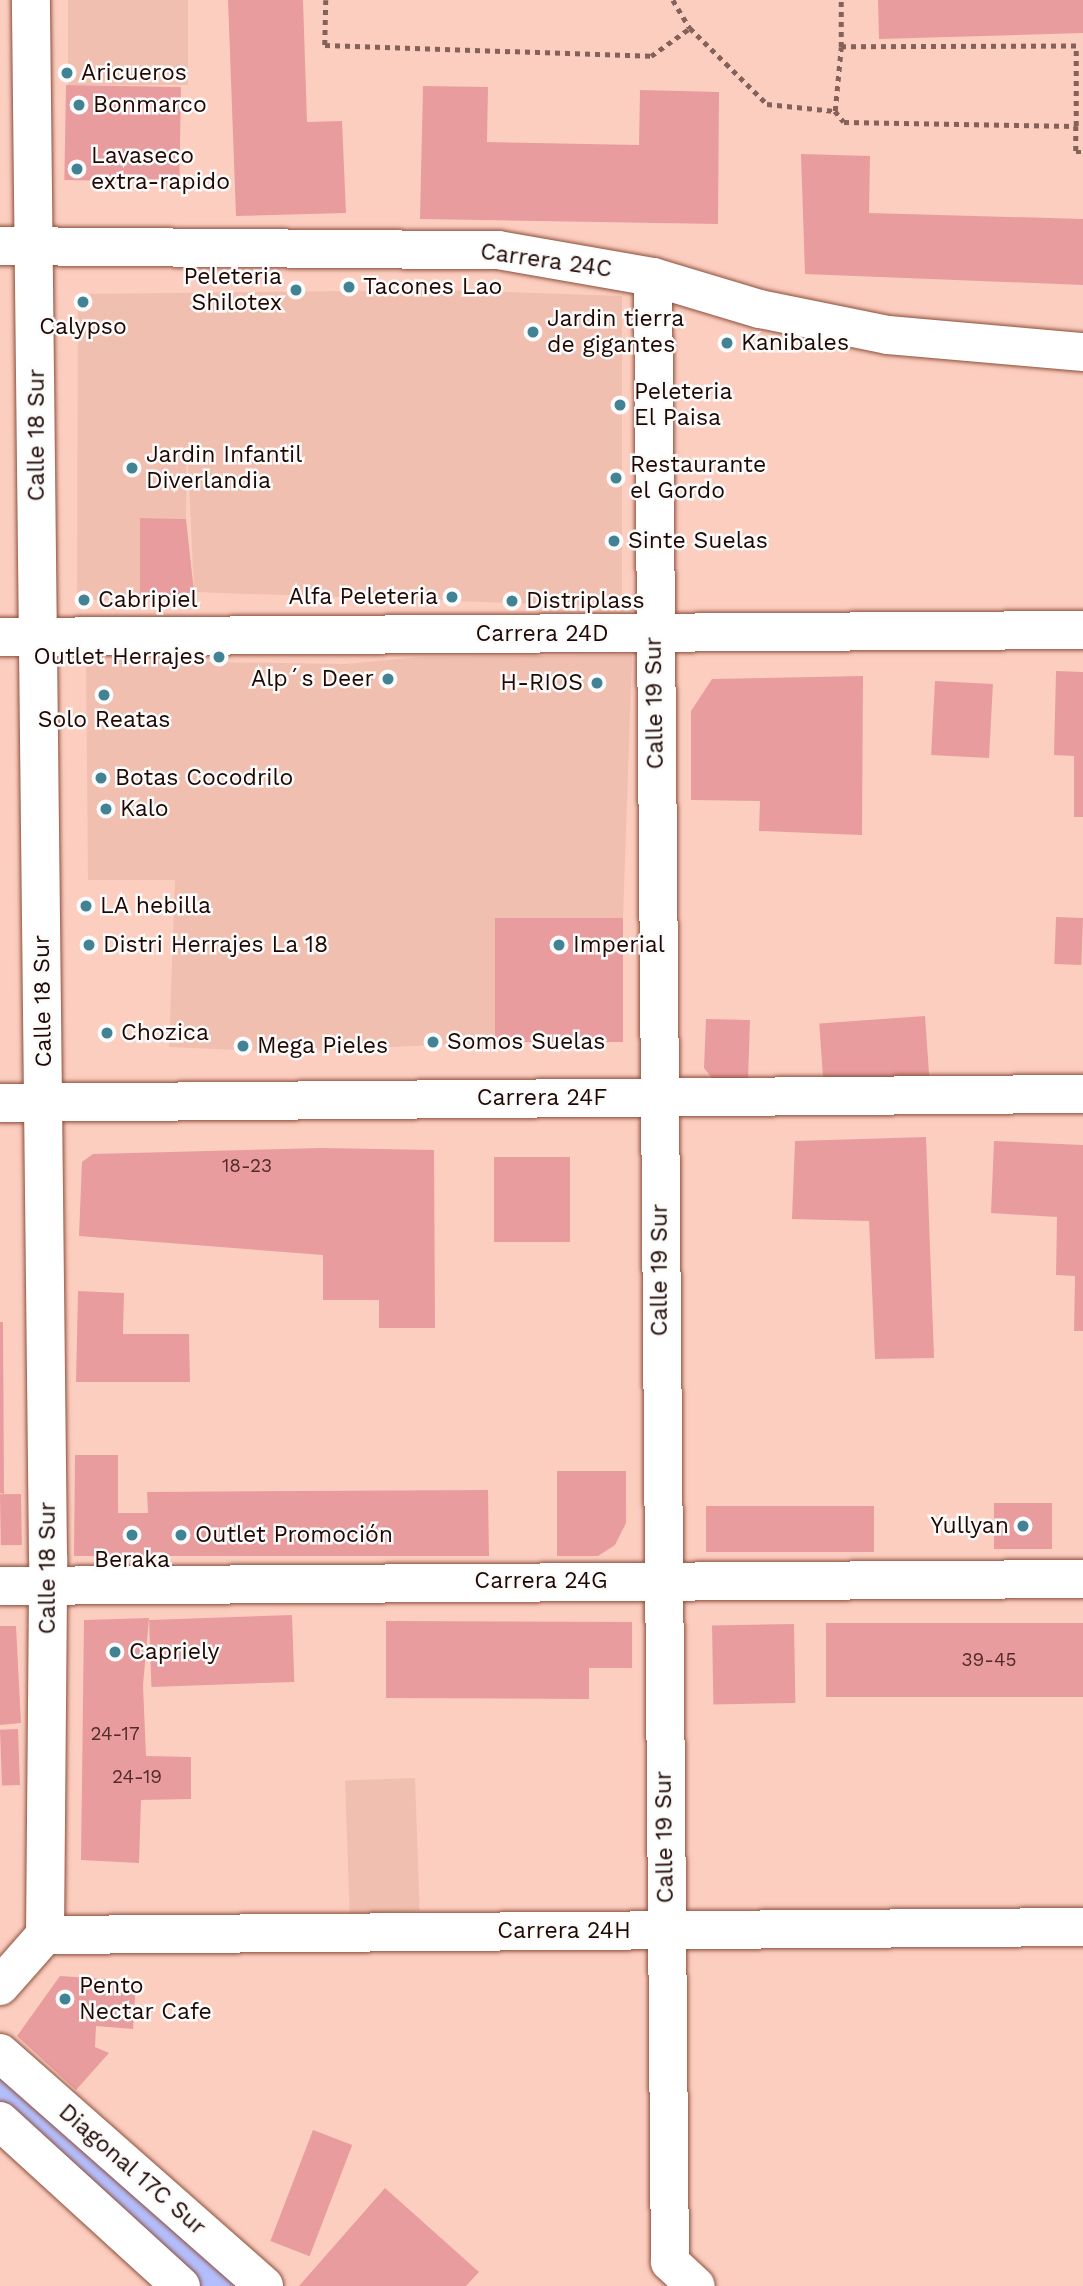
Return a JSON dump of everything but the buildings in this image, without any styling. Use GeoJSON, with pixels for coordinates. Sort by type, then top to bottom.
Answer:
{"type":"FeatureCollection","features":[{"type":"Feature","properties":{"kind":"street","name":"Calle 18 Sur"},"geometry":{"type":"LineString","coordinates":[[31,0],[18,246],[39,637],[48,1586],[45,1935]]}},
{"type":"Feature","properties":{"kind":"street","name":"Carrera 24C"},"geometry":{"type":"LineString","coordinates":[[18,246],[498,250],[653,277],[760,309],[888,335],[1083,352]]}},
{"type":"Feature","properties":{"kind":"street","name":"Calle 19 Sur"},"geometry":{"type":"LineString","coordinates":[[653,277],[662,1580],[671,2278]]}},
{"type":"Feature","properties":{"kind":"street","name":"Carrera 24D"},"geometry":{"type":"LineString","coordinates":[[0,637],[1083,630]]}},
{"type":"Feature","properties":{"kind":"street","name":"Carrera 24F"},"geometry":{"type":"LineString","coordinates":[[0,1103],[1083,1094]]}},
{"type":"Feature","properties":{"kind":"street","name":"Carrera 24G"},"geometry":{"type":"LineString","coordinates":[[0,1586],[1083,1579]]}},
{"type":"Feature","properties":{"kind":"street","name":"Carrera 24H"},"geometry":{"type":"LineString","coordinates":[[45,1935],[1083,1927]]}},
{"type":"Feature","properties":{"kind":"street"},"geometry":{"type":"LineString","coordinates":[[0,1986],[45,1935]]}},
{"type":"Feature","properties":{"kind":"street","name":"Diagonal 17C Sur"},"geometry":{"type":"LineString","coordinates":[[0,2053],[264,2286]]}},
{"type":"Feature","properties":{"kind":"street"},"geometry":{"type":"LineString","coordinates":[[0,2121],[181,2286]]}},
{"type":"Feature","properties":{"kind":"path"},"geometry":{"type":"LineString","coordinates":[[326,0],[325,46],[652,56],[690,28]]}},
{"type":"Feature","properties":{"kind":"path"},"geometry":{"type":"LineString","coordinates":[[673,0],[690,28],[767,104],[835,111]]}},
{"type":"Feature","properties":{"kind":"path"},"geometry":{"type":"LineString","coordinates":[[841,0],[841,47],[835,111],[844,122],[1076,126]]}},
{"type":"Feature","properties":{"kind":"path"},"geometry":{"type":"LineString","coordinates":[[841,47],[1076,46],[1076,152],[1083,152]]}},
{"type":"Feature","properties":{"kind":"shaded area"},"geometry":{"type":"Polygon","coordinates":[[[68,0],[188,0],[188,85],[68,85],[68,0]]]}},
{"type":"Feature","properties":{"kind":"shaded area"},"geometry":{"type":"Polygon","coordinates":[[[446,290],[622,296],[622,607],[194,592],[187,441],[186,519],[140,518],[140,600],[77,600],[78,294],[446,290]]]}},
{"type":"Feature","properties":{"kind":"shaded area"},"geometry":{"type":"Polygon","coordinates":[[[632,655],[623,919],[495,918],[497,1042],[288,1052],[169,1047],[175,880],[88,880],[86,660],[345,664],[420,657],[632,655]]]}},
{"type":"Feature","properties":{"kind":"shaded area"},"geometry":{"type":"Polygon","coordinates":[[[415,1778],[420,1911],[350,1913],[345,1780],[415,1778]]]}},
{"type":"Feature","properties":{"kind":"shaded area"},"geometry":{"type":"Polygon","coordinates":[[[0,2065],[246,2286],[190,2286],[0,2115],[0,2065]]]}},
{"type":"Feature","properties":{"kind":"place","name":"Aricueros"},"geometry":{"type":"Point","coordinates":[67,73]}},
{"type":"Feature","properties":{"kind":"place","name":"Bonmarco"},"geometry":{"type":"Point","coordinates":[79,105]}},
{"type":"Feature","properties":{"kind":"place","name":"Lavaseco extra-rapido"},"geometry":{"type":"Point","coordinates":[77,169]}},
{"type":"Feature","properties":{"kind":"place","name":"Tacones Lao"},"geometry":{"type":"Point","coordinates":[349,287]}},
{"type":"Feature","properties":{"kind":"place","name":"Peleteria Shilotex"},"geometry":{"type":"Point","coordinates":[296,290]}},
{"type":"Feature","properties":{"kind":"place","name":"Calypso"},"geometry":{"type":"Point","coordinates":[83,302]}},
{"type":"Feature","properties":{"kind":"place","name":"Jardin tierra de gigantes"},"geometry":{"type":"Point","coordinates":[533,332]}},
{"type":"Feature","properties":{"kind":"place","name":"Kanibales"},"geometry":{"type":"Point","coordinates":[727,343]}},
{"type":"Feature","properties":{"kind":"place","name":"Peleteria El Paisa"},"geometry":{"type":"Point","coordinates":[620,405]}},
{"type":"Feature","properties":{"kind":"place","name":"Jardin Infantil Diverlandia"},"geometry":{"type":"Point","coordinates":[132,468]}},
{"type":"Feature","properties":{"kind":"place","name":"Restaurante el Gordo"},"geometry":{"type":"Point","coordinates":[616,478]}},
{"type":"Feature","properties":{"kind":"place","name":"Sinte Suelas"},"geometry":{"type":"Point","coordinates":[614,541]}},
{"type":"Feature","properties":{"kind":"place","name":"Alfa Peleteria"},"geometry":{"type":"Point","coordinates":[452,597]}},
{"type":"Feature","properties":{"kind":"place","name":"Cabripiel"},"geometry":{"type":"Point","coordinates":[84,600]}},
{"type":"Feature","properties":{"kind":"place","name":"Distriplass"},"geometry":{"type":"Point","coordinates":[512,601]}},
{"type":"Feature","properties":{"kind":"place","name":"Outlet Herrajes"},"geometry":{"type":"Point","coordinates":[219,657]}},
{"type":"Feature","properties":{"kind":"place","name":"Alp´s Deer"},"geometry":{"type":"Point","coordinates":[388,679]}},
{"type":"Feature","properties":{"kind":"place","name":"H-RIOS"},"geometry":{"type":"Point","coordinates":[597,683]}},
{"type":"Feature","properties":{"kind":"place","name":"Solo Reatas"},"geometry":{"type":"Point","coordinates":[104,695]}},
{"type":"Feature","properties":{"kind":"place","name":"Botas Cocodrilo"},"geometry":{"type":"Point","coordinates":[101,778]}},
{"type":"Feature","properties":{"kind":"place","name":"Kalo"},"geometry":{"type":"Point","coordinates":[106,809]}},
{"type":"Feature","properties":{"kind":"place","name":"LA hebilla"},"geometry":{"type":"Point","coordinates":[86,906]}},
{"type":"Feature","properties":{"kind":"place","name":"Distri Herrajes La 18"},"geometry":{"type":"Point","coordinates":[89,945]}},
{"type":"Feature","properties":{"kind":"place","name":"Imperial"},"geometry":{"type":"Point","coordinates":[559,945]}},
{"type":"Feature","properties":{"kind":"place","name":"Chozica"},"geometry":{"type":"Point","coordinates":[107,1033]}},
{"type":"Feature","properties":{"kind":"place","name":"Somos Suelas"},"geometry":{"type":"Point","coordinates":[433,1042]}},
{"type":"Feature","properties":{"kind":"place","name":"Mega Pieles"},"geometry":{"type":"Point","coordinates":[243,1046]}},
{"type":"Feature","properties":{"kind":"place","name":"Yullyan"},"geometry":{"type":"Point","coordinates":[1023,1526]}},
{"type":"Feature","properties":{"kind":"place","name":"Beraka"},"geometry":{"type":"Point","coordinates":[132,1535]}},
{"type":"Feature","properties":{"kind":"place","name":"Outlet Promoción"},"geometry":{"type":"Point","coordinates":[181,1535]}},
{"type":"Feature","properties":{"kind":"place","name":"Capriely"},"geometry":{"type":"Point","coordinates":[115,1652]}},
{"type":"Feature","properties":{"kind":"place","name":"Pento Nectar Cafe"},"geometry":{"type":"Point","coordinates":[65,1999]}}]}
